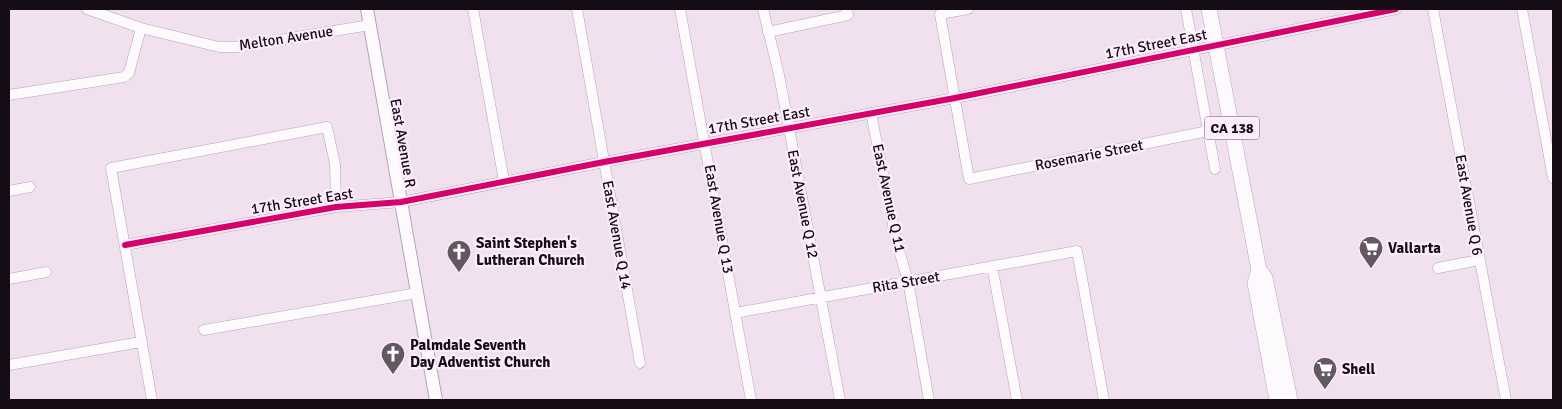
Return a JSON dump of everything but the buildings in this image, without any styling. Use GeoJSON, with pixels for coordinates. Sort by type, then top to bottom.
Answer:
{"type":"FeatureCollection","features":[{"type":"Feature","properties":{"kind":"highway","name":"CA 138"},"geometry":{"type":"LineString","coordinates":[[1209,9],[1259,270],[1265,278],[1290,400]]}},
{"type":"Feature","properties":{"kind":"highway","name":"CA 138"},"geometry":{"type":"LineString","coordinates":[[1259,270],[1255,283],[1277,400]]}},
{"type":"Feature","properties":{"kind":"highway"},"geometry":{"type":"LineString","coordinates":[[1258,304],[1262,306],[1266,313],[1276,353],[1280,356]]}},
{"type":"Feature","properties":{"kind":"main road","name":"East Avenue R"},"geometry":{"type":"LineString","coordinates":[[367,9],[436,400]]}},
{"type":"Feature","properties":{"kind":"street","name":"Melton Avenue"},"geometry":{"type":"LineString","coordinates":[[87,9],[141,28],[219,47],[237,47],[370,25]]}},
{"type":"Feature","properties":{"kind":"street"},"geometry":{"type":"LineString","coordinates":[[473,9],[504,181]]}},
{"type":"Feature","properties":{"kind":"street","name":"East Avenue Q 14"},"geometry":{"type":"LineString","coordinates":[[577,9],[640,363]]}},
{"type":"Feature","properties":{"kind":"street","name":"East Avenue Q 13"},"geometry":{"type":"LineString","coordinates":[[680,9],[706,143],[751,400]]}},
{"type":"Feature","properties":{"kind":"street","name":"East Avenue Q 12"},"geometry":{"type":"LineString","coordinates":[[763,9],[779,75],[840,400]]}},
{"type":"Feature","properties":{"kind":"street"},"geometry":{"type":"LineString","coordinates":[[768,32],[848,15],[847,9]]}},
{"type":"Feature","properties":{"kind":"street"},"geometry":{"type":"LineString","coordinates":[[955,98],[940,14],[968,9]]}},
{"type":"Feature","properties":{"kind":"street"},"geometry":{"type":"LineString","coordinates":[[1186,9],[1215,169]]}},
{"type":"Feature","properties":{"kind":"street","name":"17th Street East"},"geometry":{"type":"LineString","coordinates":[[124,245],[336,207],[401,202],[788,127],[955,98],[1396,9]]}},
{"type":"Feature","properties":{"kind":"street","name":"East Avenue Q 6"},"geometry":{"type":"LineString","coordinates":[[1433,9],[1478,260],[1506,400]]}},
{"type":"Feature","properties":{"kind":"street"},"geometry":{"type":"LineString","coordinates":[[1522,9],[1553,178]]}},
{"type":"Feature","properties":{"kind":"street"},"geometry":{"type":"LineString","coordinates":[[9,95],[124,78],[129,73],[141,28]]}},
{"type":"Feature","properties":{"kind":"street","name":"Rosemarie Street"},"geometry":{"type":"LineString","coordinates":[[955,98],[969,179],[1208,131]]}},
{"type":"Feature","properties":{"kind":"street","name":"East Avenue Q 11"},"geometry":{"type":"LineString","coordinates":[[871,113],[896,240],[908,281],[929,400]]}},
{"type":"Feature","properties":{"kind":"street"},"geometry":{"type":"LineString","coordinates":[[152,400],[111,168],[327,127],[335,164],[336,207]]}},
{"type":"Feature","properties":{"kind":"street"},"geometry":{"type":"LineString","coordinates":[[9,191],[30,187]]}},
{"type":"Feature","properties":{"kind":"street","name":"Rita Street"},"geometry":{"type":"LineString","coordinates":[[735,313],[1077,251],[1104,400]]}},
{"type":"Feature","properties":{"kind":"street"},"geometry":{"type":"LineString","coordinates":[[1438,268],[1478,260]]}},
{"type":"Feature","properties":{"kind":"street"},"geometry":{"type":"LineString","coordinates":[[992,266],[1017,400]]}},
{"type":"Feature","properties":{"kind":"street"},"geometry":{"type":"LineString","coordinates":[[9,279],[46,272]]}},
{"type":"Feature","properties":{"kind":"street"},"geometry":{"type":"LineString","coordinates":[[204,330],[417,293]]}},
{"type":"Feature","properties":{"kind":"street"},"geometry":{"type":"LineString","coordinates":[[9,365],[141,342]]}},
{"type":"Feature","properties":{"kind":"cycle path"},"geometry":{"type":"LineString","coordinates":[[125,245],[336,207],[401,202],[604,162],[955,98],[1396,9]]}},
{"type":"Feature","properties":{"kind":"place","name":"Vallarta"},"geometry":{"type":"Point","coordinates":[1371,269]}},
{"type":"Feature","properties":{"kind":"place","name":"Saint Stephen's Lutheran Church"},"geometry":{"type":"Point","coordinates":[459,273]}},
{"type":"Feature","properties":{"kind":"place","name":"Palmdale Seventh Day Adventist Church"},"geometry":{"type":"Point","coordinates":[393,375]}},
{"type":"Feature","properties":{"kind":"place","name":"Shell"},"geometry":{"type":"Point","coordinates":[1325,390]}}]}
